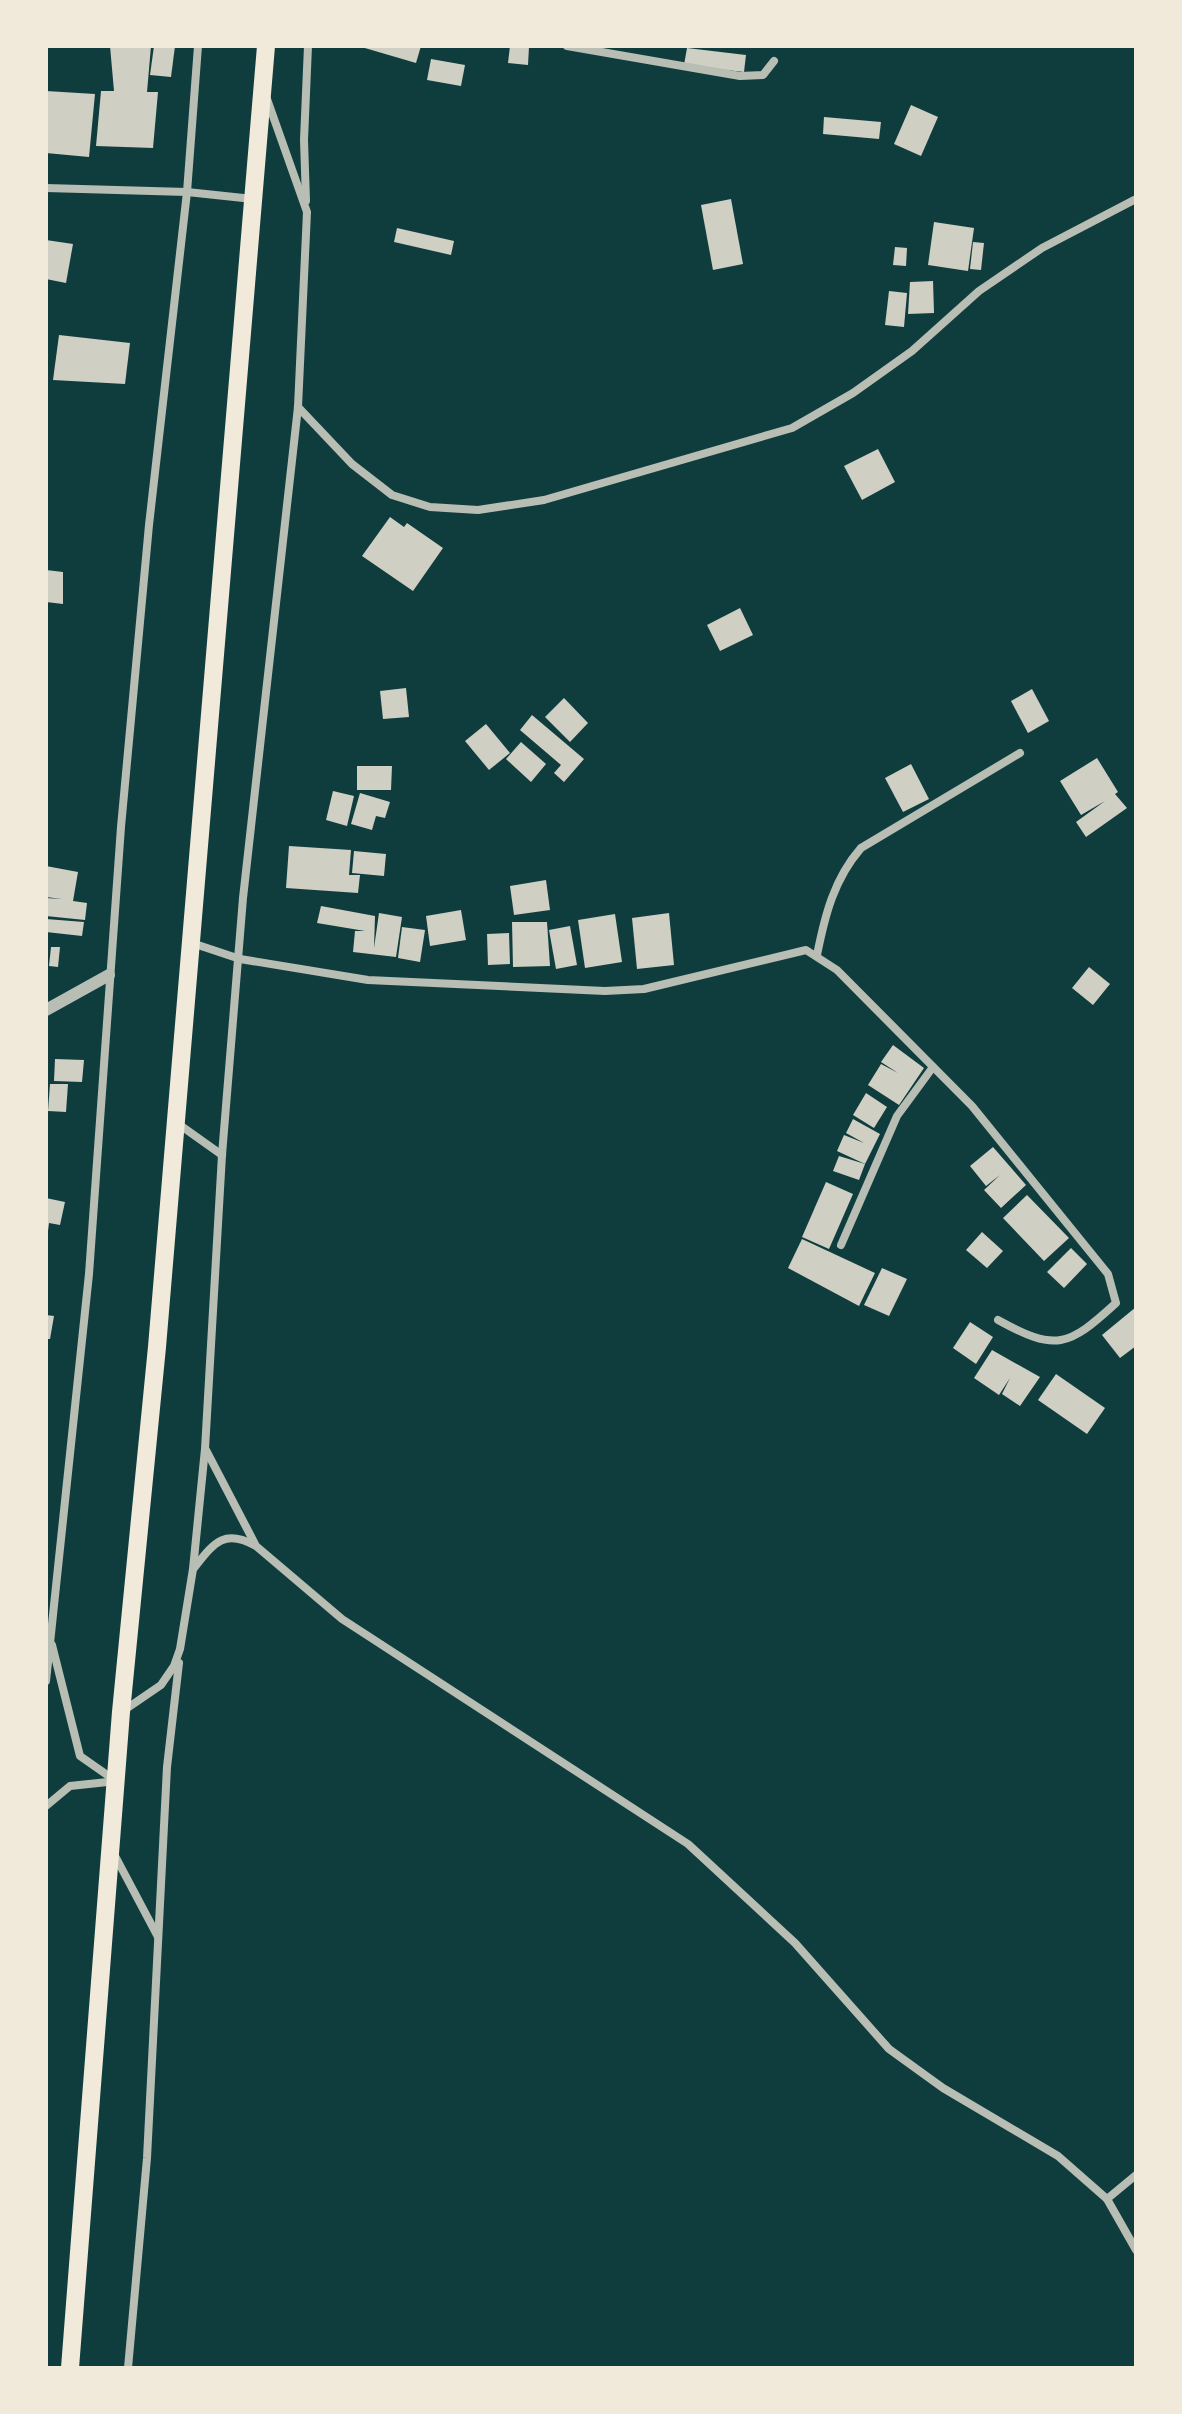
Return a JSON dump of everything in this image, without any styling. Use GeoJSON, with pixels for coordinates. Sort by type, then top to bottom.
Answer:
{"type":"FeatureCollection","features":[{"type":"Feature","properties":{"kind":"highway"},"geometry":{"type":"LineString","coordinates":[[70,2368],[121,1712],[176,1122],[266,46]]}},
{"type":"Feature","properties":{"kind":"street"},"geometry":{"type":"LineString","coordinates":[[46,1681],[89,1274],[109,975],[147,541],[187,192],[198,46]]}},
{"type":"Feature","properties":{"kind":"street"},"geometry":{"type":"LineString","coordinates":[[128,2368],[147,2158],[167,1767],[205,1449],[222,1155],[243,898],[298,407],[307,212],[304,140],[308,46]]}},
{"type":"Feature","properties":{"kind":"street"},"geometry":{"type":"LineString","coordinates":[[567,46],[740,76],[763,75],[774,61]]}},
{"type":"Feature","properties":{"kind":"street"},"geometry":{"type":"LineString","coordinates":[[263,87],[307,212]]}},
{"type":"Feature","properties":{"kind":"street"},"geometry":{"type":"LineString","coordinates":[[46,188],[187,192],[253,199]]}},
{"type":"Feature","properties":{"kind":"street"},"geometry":{"type":"LineString","coordinates":[[298,407],[352,464],[392,495],[430,507],[478,510],[544,500],[792,428],[853,393],[912,351],[979,291],[1042,248],[1136,199]]}},
{"type":"Feature","properties":{"kind":"street"},"geometry":{"type":"LineString","coordinates":[[817,955],[824,917],[843,868],[861,848],[1020,753]]}},
{"type":"Feature","properties":{"kind":"street"},"geometry":{"type":"LineString","coordinates":[[191,942],[240,959],[368,980],[605,991],[644,989],[806,950],[817,955],[837,970],[981,1117],[1108,1274],[1116,1303],[1089,1327],[1061,1342],[1034,1340],[998,1320]]}},
{"type":"Feature","properties":{"kind":"street"},"geometry":{"type":"LineString","coordinates":[[46,1010],[109,975]]}},
{"type":"Feature","properties":{"kind":"street"},"geometry":{"type":"LineString","coordinates":[[841,1245],[897,1116],[933,1067]]}},
{"type":"Feature","properties":{"kind":"street"},"geometry":{"type":"LineString","coordinates":[[176,1122],[222,1155]]}},
{"type":"Feature","properties":{"kind":"street"},"geometry":{"type":"LineString","coordinates":[[205,1449],[256,1546]]}},
{"type":"Feature","properties":{"kind":"street"},"geometry":{"type":"LineString","coordinates":[[193,1569],[211,1547],[227,1537],[241,1538],[256,1546],[342,1619],[688,1844],[795,1943],[889,2049],[943,2088],[1058,2156],[1107,2199],[1136,2250]]}},
{"type":"Feature","properties":{"kind":"street"},"geometry":{"type":"LineString","coordinates":[[51,1638],[80,1756],[117,1781]]}},
{"type":"Feature","properties":{"kind":"street"},"geometry":{"type":"LineString","coordinates":[[121,1712],[161,1685],[174,1666],[180,1649]]}},
{"type":"Feature","properties":{"kind":"street"},"geometry":{"type":"LineString","coordinates":[[46,1806],[70,1786],[117,1781]]}},
{"type":"Feature","properties":{"kind":"street"},"geometry":{"type":"LineString","coordinates":[[112,1849],[159,1938]]}},
{"type":"Feature","properties":{"kind":"street"},"geometry":{"type":"LineString","coordinates":[[1107,2199],[1136,2175]]}},
{"type":"Feature","properties":{"kind":"building"},"geometry":{"type":"Polygon","coordinates":[[[110,46],[151,46],[147,92],[158,92],[153,148],[96,146],[101,91],[114,91],[110,46]]]}},
{"type":"Feature","properties":{"kind":"building"},"geometry":{"type":"Polygon","coordinates":[[[154,46],[175,46],[171,77],[150,75],[154,46]]]}},
{"type":"Feature","properties":{"kind":"building"},"geometry":{"type":"Polygon","coordinates":[[[358,46],[421,46],[416,63],[358,46]]]}},
{"type":"Feature","properties":{"kind":"building"},"geometry":{"type":"Polygon","coordinates":[[[510,46],[529,47],[528,65],[508,63],[510,46]]]}},
{"type":"Feature","properties":{"kind":"building"},"geometry":{"type":"Polygon","coordinates":[[[687,48],[746,55],[744,72],[684,65],[687,48]]]}},
{"type":"Feature","properties":{"kind":"building"},"geometry":{"type":"Polygon","coordinates":[[[431,59],[465,65],[461,86],[427,80],[431,59]]]}},
{"type":"Feature","properties":{"kind":"building"},"geometry":{"type":"Polygon","coordinates":[[[46,91],[95,94],[89,157],[46,153],[46,91]]]}},
{"type":"Feature","properties":{"kind":"building"},"geometry":{"type":"Polygon","coordinates":[[[911,105],[938,117],[921,156],[894,144],[911,105]]]}},
{"type":"Feature","properties":{"kind":"building"},"geometry":{"type":"Polygon","coordinates":[[[824,117],[881,122],[879,139],[823,134],[824,117]]]}},
{"type":"Feature","properties":{"kind":"building"},"geometry":{"type":"Polygon","coordinates":[[[731,199],[743,264],[713,270],[701,205],[731,199]]]}},
{"type":"Feature","properties":{"kind":"building"},"geometry":{"type":"Polygon","coordinates":[[[934,222],[974,228],[968,271],[928,265],[934,222]]]}},
{"type":"Feature","properties":{"kind":"building"},"geometry":{"type":"Polygon","coordinates":[[[397,228],[454,241],[451,255],[394,242],[397,228]]]}},
{"type":"Feature","properties":{"kind":"building"},"geometry":{"type":"Polygon","coordinates":[[[46,240],[73,244],[66,283],[46,279],[46,240]]]}},
{"type":"Feature","properties":{"kind":"building"},"geometry":{"type":"Polygon","coordinates":[[[973,242],[984,243],[981,270],[970,269],[973,242]]]}},
{"type":"Feature","properties":{"kind":"building"},"geometry":{"type":"Polygon","coordinates":[[[895,247],[907,248],[906,266],[893,265],[895,247]]]}},
{"type":"Feature","properties":{"kind":"building"},"geometry":{"type":"Polygon","coordinates":[[[933,281],[934,313],[908,314],[910,282],[933,281]]]}},
{"type":"Feature","properties":{"kind":"building"},"geometry":{"type":"Polygon","coordinates":[[[889,291],[907,293],[904,327],[885,325],[889,291]]]}},
{"type":"Feature","properties":{"kind":"building"},"geometry":{"type":"Polygon","coordinates":[[[59,335],[130,343],[125,384],[53,380],[59,335]]]}},
{"type":"Feature","properties":{"kind":"building"},"geometry":{"type":"Polygon","coordinates":[[[878,449],[895,482],[862,500],[844,466],[878,449]]]}},
{"type":"Feature","properties":{"kind":"building"},"geometry":{"type":"Polygon","coordinates":[[[390,517],[404,527],[407,523],[443,548],[413,591],[362,556],[390,517]]]}},
{"type":"Feature","properties":{"kind":"building"},"geometry":{"type":"Polygon","coordinates":[[[46,570],[63,572],[63,604],[46,602],[46,570]]]}},
{"type":"Feature","properties":{"kind":"building"},"geometry":{"type":"Polygon","coordinates":[[[740,608],[753,635],[720,651],[707,625],[740,608]]]}},
{"type":"Feature","properties":{"kind":"building"},"geometry":{"type":"Polygon","coordinates":[[[406,688],[409,717],[383,719],[380,691],[406,688]]]}},
{"type":"Feature","properties":{"kind":"building"},"geometry":{"type":"Polygon","coordinates":[[[1032,689],[1049,721],[1028,733],[1011,701],[1032,689]]]}},
{"type":"Feature","properties":{"kind":"building"},"geometry":{"type":"Polygon","coordinates":[[[564,698],[588,723],[570,742],[545,717],[564,698]]]}},
{"type":"Feature","properties":{"kind":"building"},"geometry":{"type":"Polygon","coordinates":[[[532,715],[584,759],[564,782],[554,773],[561,765],[520,730],[532,715]]]}},
{"type":"Feature","properties":{"kind":"building"},"geometry":{"type":"Polygon","coordinates":[[[486,724],[510,753],[489,770],[465,741],[486,724]]]}},
{"type":"Feature","properties":{"kind":"building"},"geometry":{"type":"Polygon","coordinates":[[[521,742],[546,764],[531,782],[506,759],[521,742]]]}},
{"type":"Feature","properties":{"kind":"building"},"geometry":{"type":"Polygon","coordinates":[[[1097,758],[1118,792],[1115,794],[1127,808],[1086,837],[1076,822],[1105,801],[1081,815],[1060,781],[1097,758]]]}},
{"type":"Feature","properties":{"kind":"building"},"geometry":{"type":"Polygon","coordinates":[[[911,764],[929,799],[903,812],[885,778],[911,764]]]}},
{"type":"Feature","properties":{"kind":"building"},"geometry":{"type":"Polygon","coordinates":[[[357,766],[392,766],[391,790],[357,790],[357,766]]]}},
{"type":"Feature","properties":{"kind":"building"},"geometry":{"type":"Polygon","coordinates":[[[333,791],[354,796],[347,826],[326,820],[333,791]]]}},
{"type":"Feature","properties":{"kind":"building"},"geometry":{"type":"Polygon","coordinates":[[[360,793],[390,802],[385,818],[376,816],[372,830],[351,824],[360,793]]]}},
{"type":"Feature","properties":{"kind":"building"},"geometry":{"type":"Polygon","coordinates":[[[289,846],[351,850],[349,875],[360,875],[358,893],[286,888],[289,846]]]}},
{"type":"Feature","properties":{"kind":"building"},"geometry":{"type":"Polygon","coordinates":[[[354,851],[386,854],[384,876],[352,873],[354,851]]]}},
{"type":"Feature","properties":{"kind":"building"},"geometry":{"type":"Polygon","coordinates":[[[46,866],[78,872],[73,901],[87,903],[85,920],[46,916],[46,898],[62,899],[46,897],[46,866]]]}},
{"type":"Feature","properties":{"kind":"building"},"geometry":{"type":"Polygon","coordinates":[[[546,880],[550,910],[514,915],[510,886],[546,880]]]}},
{"type":"Feature","properties":{"kind":"building"},"geometry":{"type":"Polygon","coordinates":[[[321,906],[375,916],[374,948],[379,913],[402,917],[396,957],[353,952],[355,931],[365,931],[317,923],[321,906]]]}},
{"type":"Feature","properties":{"kind":"building"},"geometry":{"type":"Polygon","coordinates":[[[461,910],[466,940],[430,946],[426,916],[461,910]]]}},
{"type":"Feature","properties":{"kind":"building"},"geometry":{"type":"Polygon","coordinates":[[[669,913],[674,965],[637,969],[632,918],[669,913]]]}},
{"type":"Feature","properties":{"kind":"building"},"geometry":{"type":"Polygon","coordinates":[[[615,914],[622,962],[585,968],[578,920],[615,914]]]}},
{"type":"Feature","properties":{"kind":"building"},"geometry":{"type":"Polygon","coordinates":[[[46,919],[84,922],[82,936],[46,932],[46,919]]]}},
{"type":"Feature","properties":{"kind":"building"},"geometry":{"type":"Polygon","coordinates":[[[512,922],[547,922],[550,966],[513,967],[512,922]]]}},
{"type":"Feature","properties":{"kind":"building"},"geometry":{"type":"Polygon","coordinates":[[[570,926],[577,965],[556,969],[549,930],[570,926]]]}},
{"type":"Feature","properties":{"kind":"building"},"geometry":{"type":"Polygon","coordinates":[[[402,927],[425,930],[420,962],[398,958],[402,927]]]}},
{"type":"Feature","properties":{"kind":"building"},"geometry":{"type":"Polygon","coordinates":[[[509,933],[510,964],[488,965],[487,934],[509,933]]]}},
{"type":"Feature","properties":{"kind":"building"},"geometry":{"type":"Polygon","coordinates":[[[51,947],[60,947],[58,967],[49,966],[51,947]]]}},
{"type":"Feature","properties":{"kind":"building"},"geometry":{"type":"Polygon","coordinates":[[[1089,967],[1110,984],[1093,1005],[1072,988],[1089,967]]]}},
{"type":"Feature","properties":{"kind":"building"},"geometry":{"type":"Polygon","coordinates":[[[893,1045],[924,1068],[899,1105],[868,1085],[881,1064],[898,1073],[881,1062],[893,1045]]]}},
{"type":"Feature","properties":{"kind":"building"},"geometry":{"type":"Polygon","coordinates":[[[55,1059],[84,1060],[82,1082],[54,1081],[55,1059]]]}},
{"type":"Feature","properties":{"kind":"building"},"geometry":{"type":"Polygon","coordinates":[[[50,1084],[68,1084],[66,1112],[48,1111],[50,1084]]]}},
{"type":"Feature","properties":{"kind":"building"},"geometry":{"type":"Polygon","coordinates":[[[866,1093],[887,1107],[874,1128],[853,1115],[866,1093]]]}},
{"type":"Feature","properties":{"kind":"building"},"geometry":{"type":"Polygon","coordinates":[[[853,1119],[880,1134],[865,1164],[837,1151],[844,1135],[864,1143],[846,1133],[853,1119]]]}},
{"type":"Feature","properties":{"kind":"building"},"geometry":{"type":"Polygon","coordinates":[[[993,1147],[1026,1185],[1001,1208],[984,1190],[1000,1175],[986,1186],[970,1166],[993,1147]]]}},
{"type":"Feature","properties":{"kind":"building"},"geometry":{"type":"Polygon","coordinates":[[[839,1156],[865,1164],[859,1180],[833,1171],[839,1156]]]}},
{"type":"Feature","properties":{"kind":"building"},"geometry":{"type":"Polygon","coordinates":[[[826,1182],[853,1194],[829,1249],[802,1237],[826,1182]]]}},
{"type":"Feature","properties":{"kind":"building"},"geometry":{"type":"Polygon","coordinates":[[[1027,1195],[1069,1238],[1044,1261],[1003,1218],[1027,1195]]]}},
{"type":"Feature","properties":{"kind":"building"},"geometry":{"type":"Polygon","coordinates":[[[46,1198],[65,1202],[60,1225],[49,1223],[48,1231],[46,1198]]]}},
{"type":"Feature","properties":{"kind":"building"},"geometry":{"type":"Polygon","coordinates":[[[982,1232],[1003,1251],[987,1268],[966,1250],[982,1232]]]}},
{"type":"Feature","properties":{"kind":"building"},"geometry":{"type":"Polygon","coordinates":[[[802,1239],[875,1273],[859,1306],[788,1268],[802,1239]]]}},
{"type":"Feature","properties":{"kind":"building"},"geometry":{"type":"Polygon","coordinates":[[[1071,1248],[1087,1264],[1064,1288],[1047,1272],[1071,1248]]]}},
{"type":"Feature","properties":{"kind":"building"},"geometry":{"type":"Polygon","coordinates":[[[882,1268],[907,1279],[889,1316],[864,1305],[882,1268]]]}},
{"type":"Feature","properties":{"kind":"building"},"geometry":{"type":"Polygon","coordinates":[[[1136,1307],[1136,1346],[1120,1358],[1102,1335],[1136,1307]]]}},
{"type":"Feature","properties":{"kind":"building"},"geometry":{"type":"Polygon","coordinates":[[[46,1315],[54,1316],[50,1339],[46,1339],[46,1315]]]}},
{"type":"Feature","properties":{"kind":"building"},"geometry":{"type":"Polygon","coordinates":[[[970,1322],[993,1337],[976,1364],[953,1348],[970,1322]]]}},
{"type":"Feature","properties":{"kind":"building"},"geometry":{"type":"Polygon","coordinates":[[[992,1350],[1040,1377],[1020,1406],[1002,1394],[1010,1378],[999,1395],[974,1378],[992,1350]]]}},
{"type":"Feature","properties":{"kind":"building"},"geometry":{"type":"Polygon","coordinates":[[[1056,1374],[1105,1408],[1087,1434],[1038,1400],[1056,1374]]]}}]}
